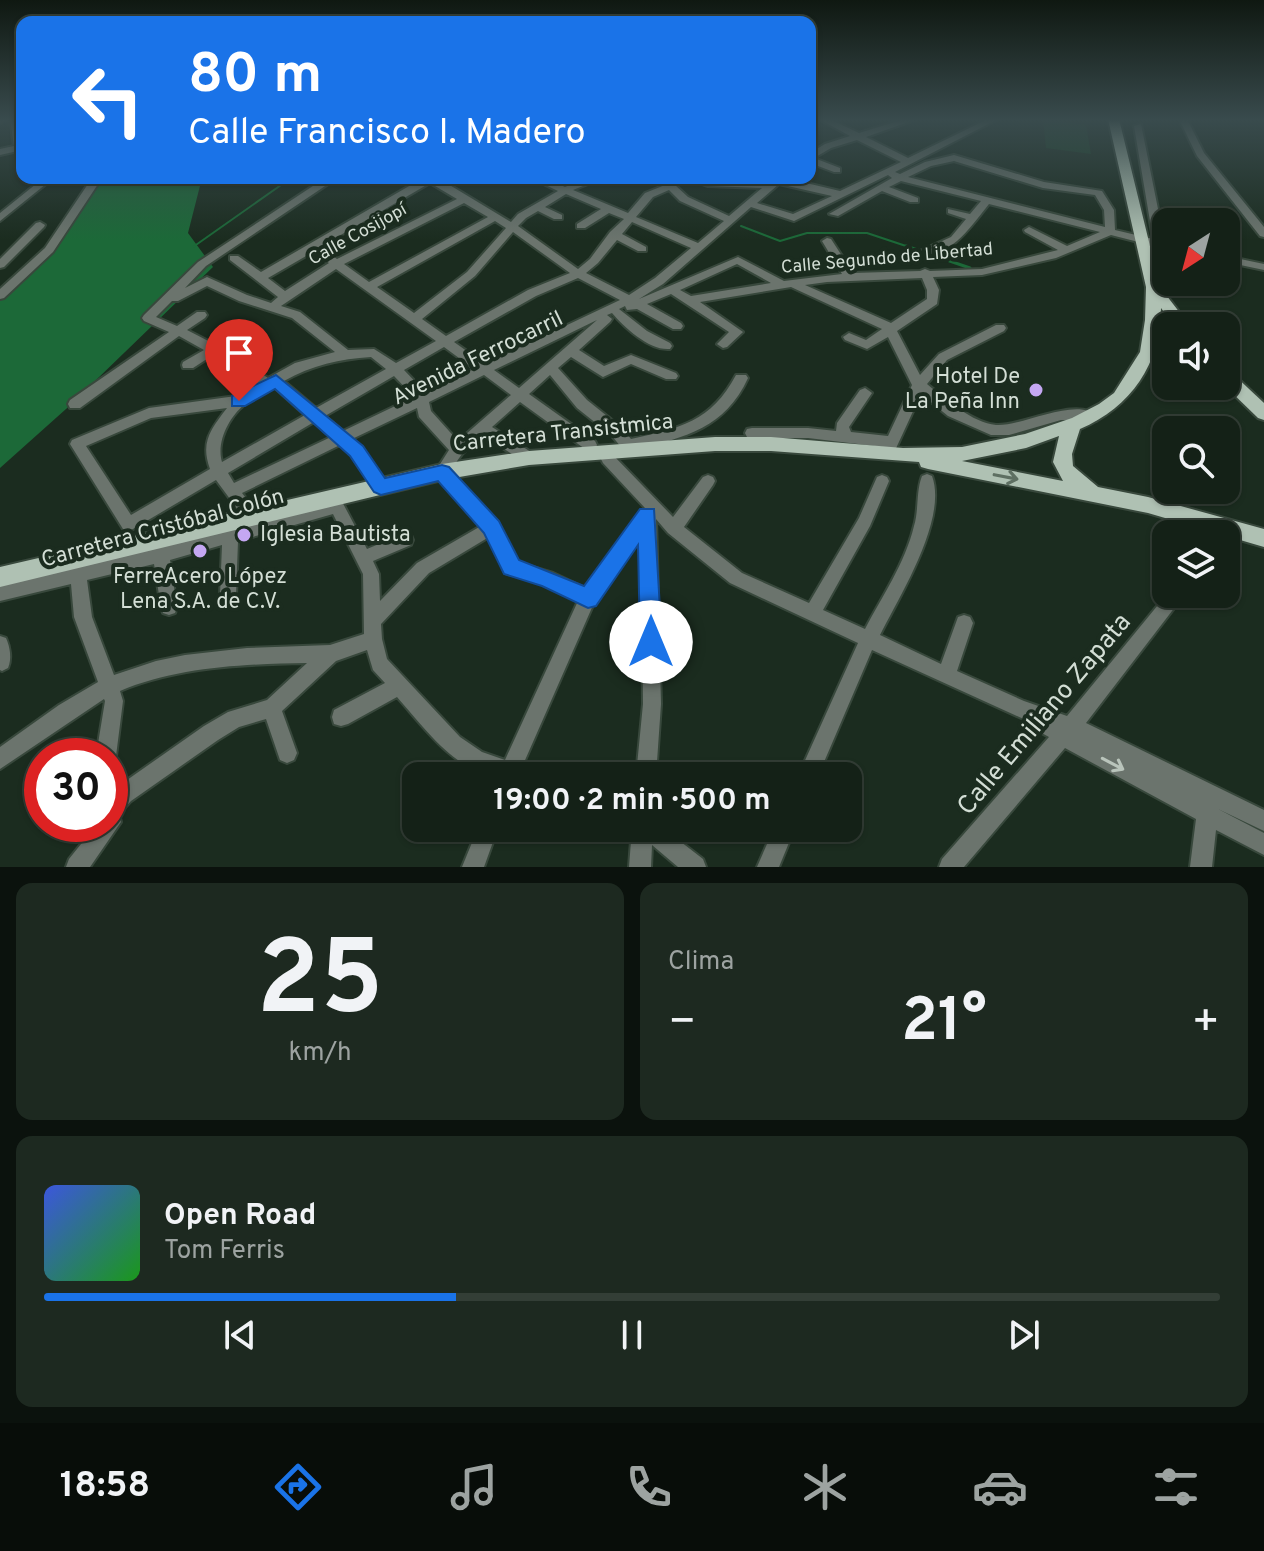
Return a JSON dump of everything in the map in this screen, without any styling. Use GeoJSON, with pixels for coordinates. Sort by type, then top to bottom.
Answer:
{"type":"FeatureCollection","features":[{"type":"Feature","properties":{"kind":"main road","name":"Carretera Transistmica"},"geometry":{"type":"LineString","coordinates":[[1122,159],[1152,283]]}},
{"type":"Feature","properties":{"kind":"main road","name":"Carretera Transistmica"},"geometry":{"type":"LineString","coordinates":[[0,577],[230,528],[252,517],[335,502],[442,472],[529,458],[629,447],[771,444],[985,451],[1082,421],[1120,397],[1148,352],[1153,296]]}},
{"type":"Feature","properties":{"kind":"main road"},"geometry":{"type":"LineString","coordinates":[[1148,352],[1152,351]]}},
{"type":"Feature","properties":{"kind":"main road"},"geometry":{"type":"LineString","coordinates":[[1240,389],[1260,406]]}},
{"type":"Feature","properties":{"kind":"main road"},"geometry":{"type":"LineString","coordinates":[[1082,421],[1060,454],[1073,480],[1096,494]]}},
{"type":"Feature","properties":{"kind":"main road","name":"Carretera Transistmica"},"geometry":{"type":"LineString","coordinates":[[893,450],[1096,494],[1184,520]]}},
{"type":"Feature","properties":{"kind":"main road","name":"Carretera Transistmica"},"geometry":{"type":"LineString","coordinates":[[1240,534],[1264,538]]}},
{"type":"Feature","properties":{"kind":"street"},"geometry":{"type":"LineString","coordinates":[[751,204],[794,218],[910,159]]}},
{"type":"Feature","properties":{"kind":"street"},"geometry":{"type":"LineString","coordinates":[[834,214],[942,159]]}},
{"type":"Feature","properties":{"kind":"street"},"geometry":{"type":"LineString","coordinates":[[950,159],[1043,185],[1099,193],[1109,210],[1110,232]]}},
{"type":"Feature","properties":{"kind":"street"},"geometry":{"type":"LineString","coordinates":[[1145,159],[1155,208]]}},
{"type":"Feature","properties":{"kind":"street"},"geometry":{"type":"LineString","coordinates":[[1205,159],[1264,234]]}},
{"type":"Feature","properties":{"kind":"street"},"geometry":{"type":"LineString","coordinates":[[816,161],[837,170]]}},
{"type":"Feature","properties":{"kind":"street"},"geometry":{"type":"LineString","coordinates":[[886,171],[901,178],[1152,243]]}},
{"type":"Feature","properties":{"kind":"street"},"geometry":{"type":"LineString","coordinates":[[0,218],[41,184]]}},
{"type":"Feature","properties":{"kind":"street"},"geometry":{"type":"LineString","coordinates":[[0,295],[49,250],[93,184]]}},
{"type":"Feature","properties":{"kind":"street"},"geometry":{"type":"LineString","coordinates":[[323,184],[202,264],[148,318],[214,349],[272,382],[356,451],[381,487]]}},
{"type":"Feature","properties":{"kind":"street"},"geometry":{"type":"LineString","coordinates":[[261,277],[420,184]]}},
{"type":"Feature","properties":{"kind":"street"},"geometry":{"type":"LineString","coordinates":[[440,184],[511,226],[578,274],[677,326]]}},
{"type":"Feature","properties":{"kind":"street"},"geometry":{"type":"LineString","coordinates":[[553,184],[699,247]]}},
{"type":"Feature","properties":{"kind":"street"},"geometry":{"type":"LineString","coordinates":[[413,320],[471,274],[511,226],[568,189],[582,184]]}},
{"type":"Feature","properties":{"kind":"street"},"geometry":{"type":"LineString","coordinates":[[457,450],[395,369],[374,353],[345,354],[300,366],[239,401],[145,407],[77,444],[128,524],[395,369],[532,293],[578,274],[594,261],[649,195],[667,184]]}},
{"type":"Feature","properties":{"kind":"street"},"geometry":{"type":"LineString","coordinates":[[672,184],[684,199],[729,220]]}},
{"type":"Feature","properties":{"kind":"street"},"geometry":{"type":"LineString","coordinates":[[235,493],[633,302],[771,184]]}},
{"type":"Feature","properties":{"kind":"street"},"geometry":{"type":"LineString","coordinates":[[789,184],[838,194]]}},
{"type":"Feature","properties":{"kind":"street"},"geometry":{"type":"LineString","coordinates":[[1040,214],[1043,185]]}},
{"type":"Feature","properties":{"kind":"street"},"geometry":{"type":"LineString","coordinates":[[883,188],[914,200]]}},
{"type":"Feature","properties":{"kind":"street","name":"Calle Cosijopí"},"geometry":{"type":"LineString","coordinates":[[273,307],[285,296],[338,265],[465,199]]}},
{"type":"Feature","properties":{"kind":"street"},"geometry":{"type":"LineString","coordinates":[[924,253],[955,239],[987,200]]}},
{"type":"Feature","properties":{"kind":"street"},"geometry":{"type":"LineString","coordinates":[[538,207],[558,217]]}},
{"type":"Feature","properties":{"kind":"street"},"geometry":{"type":"LineString","coordinates":[[581,226],[609,208]]}},
{"type":"Feature","properties":{"kind":"street"},"geometry":{"type":"LineString","coordinates":[[1246,208],[1264,211]]}},
{"type":"Feature","properties":{"kind":"street"},"geometry":{"type":"LineString","coordinates":[[952,211],[973,218]]}},
{"type":"Feature","properties":{"kind":"street"},"geometry":{"type":"LineString","coordinates":[[368,287],[495,217]]}},
{"type":"Feature","properties":{"kind":"street"},"geometry":{"type":"LineString","coordinates":[[0,265],[40,225]]}},
{"type":"Feature","properties":{"kind":"street"},"geometry":{"type":"LineString","coordinates":[[1029,230],[1067,251]]}},
{"type":"Feature","properties":{"kind":"street","name":"Calle Segundo de Libertad"},"geometry":{"type":"LineString","coordinates":[[689,300],[850,277],[976,271],[1067,251],[1110,232]]}},
{"type":"Feature","properties":{"kind":"street"},"geometry":{"type":"LineString","coordinates":[[614,234],[642,249]]}},
{"type":"Feature","properties":{"kind":"street"},"geometry":{"type":"LineString","coordinates":[[827,241],[850,277]]}},
{"type":"Feature","properties":{"kind":"street"},"geometry":{"type":"LineString","coordinates":[[313,247],[590,445]]}},
{"type":"Feature","properties":{"kind":"street"},"geometry":{"type":"LineString","coordinates":[[234,258],[285,296]]}},
{"type":"Feature","properties":{"kind":"street","name":"Avenida Ferrocarril"},"geometry":{"type":"LineString","coordinates":[[488,372],[612,316],[633,302],[738,260],[787,284]]}},
{"type":"Feature","properties":{"kind":"street"},"geometry":{"type":"LineString","coordinates":[[1240,262],[1264,267]]}},
{"type":"Feature","properties":{"kind":"street"},"geometry":{"type":"LineString","coordinates":[[849,337],[867,345],[889,327],[919,313],[933,301],[933,290],[925,272]]}},
{"type":"Feature","properties":{"kind":"street"},"geometry":{"type":"LineString","coordinates":[[166,302],[207,281],[296,315],[345,354]]}},
{"type":"Feature","properties":{"kind":"street"},"geometry":{"type":"LineString","coordinates":[[787,284],[889,327],[919,385],[953,412],[991,430],[1009,430],[1061,415],[1082,421]]}},
{"type":"Feature","properties":{"kind":"street"},"geometry":{"type":"LineString","coordinates":[[671,289],[737,332],[723,344]]}},
{"type":"Feature","properties":{"kind":"street"},"geometry":{"type":"LineString","coordinates":[[75,404],[201,315]]}},
{"type":"Feature","properties":{"kind":"street"},"geometry":{"type":"LineString","coordinates":[[588,598],[547,578],[511,568],[492,527],[442,472],[457,450],[612,316],[666,346]]}},
{"type":"Feature","properties":{"kind":"street"},"geometry":{"type":"LineString","coordinates":[[752,433],[846,438],[893,450],[919,385],[943,357],[1000,328]]}},
{"type":"Feature","properties":{"kind":"street"},"geometry":{"type":"LineString","coordinates":[[188,365],[214,349]]}},
{"type":"Feature","properties":{"kind":"street"},"geometry":{"type":"LineString","coordinates":[[572,351],[603,372],[631,359],[671,376]]}},
{"type":"Feature","properties":{"kind":"street"},"geometry":{"type":"LineString","coordinates":[[551,368],[582,404],[629,447],[685,432],[736,396],[741,378]]}},
{"type":"Feature","properties":{"kind":"street"},"geometry":{"type":"LineString","coordinates":[[846,438],[842,427],[865,393]]}},
{"type":"Feature","properties":{"kind":"street"},"geometry":{"type":"LineString","coordinates":[[239,401],[213,441],[211,452],[220,472],[252,517]]}},
{"type":"Feature","properties":{"kind":"street"},"geometry":{"type":"LineString","coordinates":[[482,428],[529,458]]}},
{"type":"Feature","properties":{"kind":"street"},"geometry":{"type":"LineString","coordinates":[[608,459],[650,511],[736,578],[1209,793],[1264,821]]}},
{"type":"Feature","properties":{"kind":"street"},"geometry":{"type":"LineString","coordinates":[[814,762],[917,542],[928,512],[927,480]]}},
{"type":"Feature","properties":{"kind":"street"},"geometry":{"type":"LineString","coordinates":[[674,528],[708,481]]}},
{"type":"Feature","properties":{"kind":"street"},"geometry":{"type":"LineString","coordinates":[[812,614],[865,521],[882,481]]}},
{"type":"Feature","properties":{"kind":"street"},"geometry":{"type":"LineString","coordinates":[[335,502],[371,574],[373,630],[379,664],[453,744],[481,762]]}},
{"type":"Feature","properties":{"kind":"street","name":"Carretera Cristóbal Colón"},"geometry":{"type":"LineString","coordinates":[[0,593],[161,555],[230,528],[335,502]]}},
{"type":"Feature","properties":{"kind":"street"},"geometry":{"type":"LineString","coordinates":[[519,762],[588,598],[650,511]]}},
{"type":"Feature","properties":{"kind":"street"},"geometry":{"type":"LineString","coordinates":[[647,762],[652,704],[650,511]]}},
{"type":"Feature","properties":{"kind":"street"},"geometry":{"type":"LineString","coordinates":[[128,793],[235,719],[272,708],[330,654],[373,630],[423,568],[492,527]]}},
{"type":"Feature","properties":{"kind":"street"},"geometry":{"type":"LineString","coordinates":[[228,596],[230,528]]}},
{"type":"Feature","properties":{"kind":"street"},"geometry":{"type":"LineString","coordinates":[[365,557],[405,540]]}},
{"type":"Feature","properties":{"kind":"street"},"geometry":{"type":"LineString","coordinates":[[161,555],[169,607]]}},
{"type":"Feature","properties":{"kind":"street"},"geometry":{"type":"LineString","coordinates":[[78,574],[83,617],[114,701],[110,738]]}},
{"type":"Feature","properties":{"kind":"street","name":"Calle Emiliano Zapata"},"geometry":{"type":"LineString","coordinates":[[950,867],[1067,731],[1166,608]]}},
{"type":"Feature","properties":{"kind":"street"},"geometry":{"type":"LineString","coordinates":[[947,674],[964,623]]}},
{"type":"Feature","properties":{"kind":"street"},"geometry":{"type":"LineString","coordinates":[[0,759],[46,724],[108,686],[163,669],[264,657],[330,654]]}},
{"type":"Feature","properties":{"kind":"street"},"geometry":{"type":"LineString","coordinates":[[341,717],[400,685]]}},
{"type":"Feature","properties":{"kind":"street"},"geometry":{"type":"LineString","coordinates":[[272,708],[287,753]]}},
{"type":"Feature","properties":{"kind":"street"},"geometry":{"type":"LineString","coordinates":[[1067,731],[1208,815],[1264,844]]}},
{"type":"Feature","properties":{"kind":"street"},"geometry":{"type":"LineString","coordinates":[[1201,867],[1209,793]]}},
{"type":"Feature","properties":{"kind":"street"},"geometry":{"type":"LineString","coordinates":[[77,867],[96,842]]}},
{"type":"Feature","properties":{"kind":"street"},"geometry":{"type":"LineString","coordinates":[[473,867],[483,842]]}},
{"type":"Feature","properties":{"kind":"street"},"geometry":{"type":"LineString","coordinates":[[640,867],[643,842]]}},
{"type":"Feature","properties":{"kind":"street"},"geometry":{"type":"LineString","coordinates":[[663,842],[695,867]]}},
{"type":"Feature","properties":{"kind":"street"},"geometry":{"type":"LineString","coordinates":[[768,867],[779,842]]}},
{"type":"Feature","properties":{"kind":"shaded area"},"geometry":{"type":"Polygon","coordinates":[[[100,184],[200,184],[188,233],[213,267],[0,468],[0,293],[57,246],[100,184]]]}},
{"type":"Feature","properties":{"kind":"waterway"},"geometry":{"type":"LineString","coordinates":[[193,247],[282,184]]}},
{"type":"Feature","properties":{"kind":"waterway"},"geometry":{"type":"LineString","coordinates":[[741,226],[780,241],[807,233],[867,233],[906,246]]}},
{"type":"Feature","properties":{"kind":"waterway"},"geometry":{"type":"LineString","coordinates":[[906,246],[912,248]]}},
{"type":"Feature","properties":{"kind":"waterway"},"geometry":{"type":"LineString","coordinates":[[906,246],[970,268]]}},
{"type":"Feature","properties":{"kind":"place","name":"Hotel De La Peña Inn"},"geometry":{"type":"Point","coordinates":[1036,390]}},
{"type":"Feature","properties":{"kind":"place","name":"Iglesia Bautista"},"geometry":{"type":"Point","coordinates":[244,535]}},
{"type":"Feature","properties":{"kind":"place","name":"FerreAcero López Lena S.A. de C.V."},"geometry":{"type":"Point","coordinates":[200,551]}},
{"type":"Feature","properties":{"kind":"route"},"geometry":{"type":"LineString","coordinates":[[239,401],[276,381],[356,451],[381,487],[442,472],[492,527],[511,568],[547,578],[588,598],[647,515],[651,642]]}}]}
